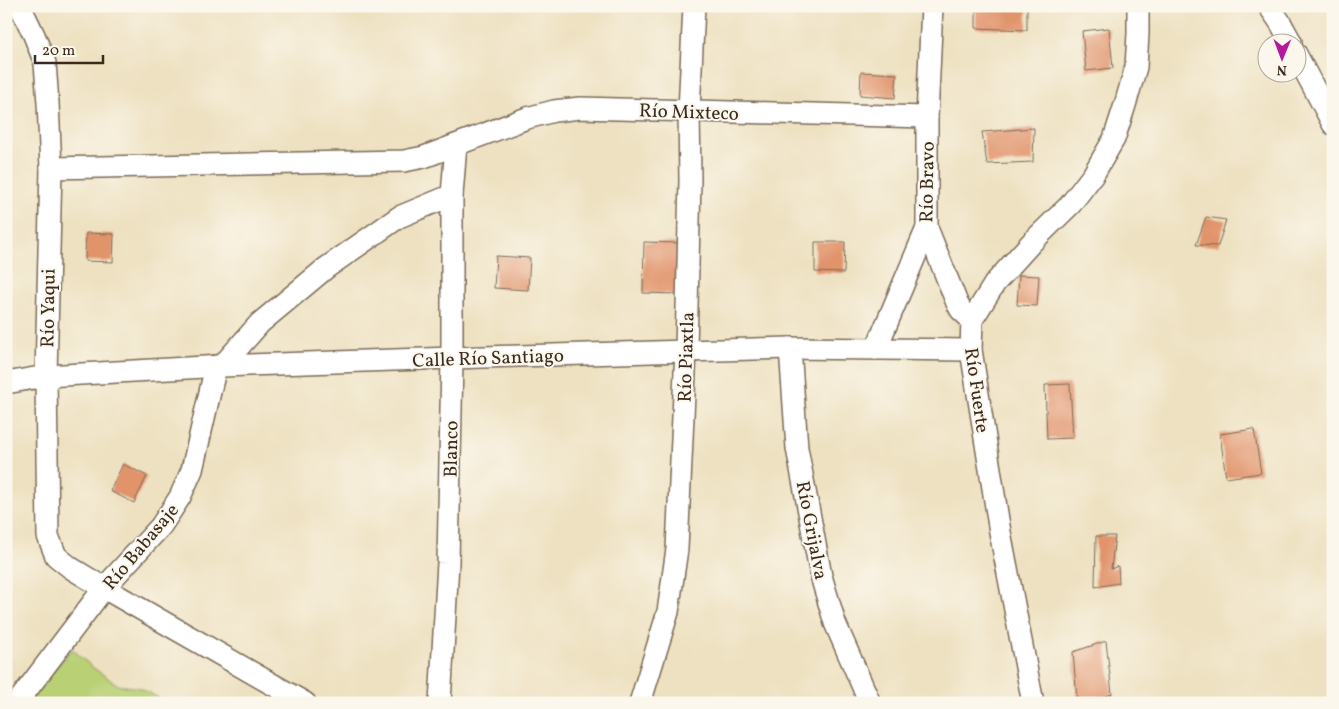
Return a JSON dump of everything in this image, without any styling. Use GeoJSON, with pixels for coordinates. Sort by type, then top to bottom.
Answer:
{"type":"FeatureCollection","features":[{"type":"Feature","properties":{"kind":"street","name":"Río Yaqui"},"geometry":{"type":"LineString","coordinates":[[20,6],[45,63],[48,103],[51,168],[46,376],[48,536],[56,556],[70,568],[305,703]]}},
{"type":"Feature","properties":{"kind":"street","name":"Río Piaxtla"},"geometry":{"type":"LineString","coordinates":[[640,703],[668,612],[677,549],[686,350],[690,111],[694,6]]}},
{"type":"Feature","properties":{"kind":"street","name":"Río Bravo"},"geometry":{"type":"LineString","coordinates":[[876,349],[927,228],[932,6]]}},
{"type":"Feature","properties":{"kind":"street","name":"Río Fuerte"},"geometry":{"type":"LineString","coordinates":[[1033,703],[1000,532],[971,350],[972,320],[995,283],[1031,243],[1070,205],[1094,175],[1114,139],[1136,66],[1138,6]]}},
{"type":"Feature","properties":{"kind":"street"},"geometry":{"type":"LineString","coordinates":[[1268,6],[1286,32]]}},
{"type":"Feature","properties":{"kind":"street"},"geometry":{"type":"LineString","coordinates":[[1306,73],[1333,124]]}},
{"type":"Feature","properties":{"kind":"street","name":"Río Mixteco"},"geometry":{"type":"LineString","coordinates":[[51,168],[404,161],[424,157],[527,118],[554,111],[580,108],[928,117]]}},
{"type":"Feature","properties":{"kind":"street","name":"Blanco"},"geometry":{"type":"LineString","coordinates":[[440,703],[448,563],[452,358],[452,195],[456,145]]}},
{"type":"Feature","properties":{"kind":"street","name":"Río Babasaje"},"geometry":{"type":"LineString","coordinates":[[17,703],[104,588],[161,526],[180,497],[192,470],[219,366],[260,323],[326,268],[399,217],[452,195]]}},
{"type":"Feature","properties":{"kind":"street"},"geometry":{"type":"LineString","coordinates":[[927,228],[957,303],[961,310],[972,320]]}},
{"type":"Feature","properties":{"kind":"street","name":"Calle Río Santiago"},"geometry":{"type":"LineString","coordinates":[[6,383],[46,376],[219,366],[452,358],[790,348],[971,350]]}},
{"type":"Feature","properties":{"kind":"street","name":"Río Grijalva"},"geometry":{"type":"LineString","coordinates":[[790,348],[797,448],[821,576],[835,623],[870,703]]}},
{"type":"Feature","properties":{"kind":"green space"},"geometry":{"type":"Polygon","coordinates":[[[72,649],[92,667],[118,685],[140,688],[168,703],[26,703],[72,649]]]}},
{"type":"Feature","properties":{"kind":"building"},"geometry":{"type":"Polygon","coordinates":[[[976,6],[1027,6],[1027,30],[976,28],[976,6]]]}},
{"type":"Feature","properties":{"kind":"building"},"geometry":{"type":"Polygon","coordinates":[[[1109,28],[1113,68],[1086,71],[1082,31],[1109,28]]]}},
{"type":"Feature","properties":{"kind":"building"},"geometry":{"type":"Polygon","coordinates":[[[861,72],[897,74],[895,98],[860,95],[861,72]]]}},
{"type":"Feature","properties":{"kind":"building"},"geometry":{"type":"Polygon","coordinates":[[[1034,128],[1033,162],[987,164],[982,132],[1034,128]]]}},
{"type":"Feature","properties":{"kind":"building"},"geometry":{"type":"Polygon","coordinates":[[[1206,217],[1226,220],[1218,246],[1196,245],[1206,217]]]}},
{"type":"Feature","properties":{"kind":"building"},"geometry":{"type":"Polygon","coordinates":[[[86,233],[114,234],[113,262],[85,261],[86,233]]]}},
{"type":"Feature","properties":{"kind":"building"},"geometry":{"type":"Polygon","coordinates":[[[644,242],[678,243],[677,294],[643,293],[644,242]]]}},
{"type":"Feature","properties":{"kind":"building"},"geometry":{"type":"Polygon","coordinates":[[[815,242],[845,242],[844,273],[815,272],[815,242]]]}},
{"type":"Feature","properties":{"kind":"building"},"geometry":{"type":"Polygon","coordinates":[[[496,256],[530,258],[528,290],[494,288],[496,256]]]}},
{"type":"Feature","properties":{"kind":"building"},"geometry":{"type":"Polygon","coordinates":[[[1019,275],[1039,276],[1037,306],[1017,305],[1019,275]]]}},
{"type":"Feature","properties":{"kind":"building"},"geometry":{"type":"Polygon","coordinates":[[[1070,384],[1073,438],[1047,439],[1045,385],[1070,384]]]}},
{"type":"Feature","properties":{"kind":"building"},"geometry":{"type":"Polygon","coordinates":[[[1254,429],[1261,473],[1226,478],[1220,434],[1254,429]]]}},
{"type":"Feature","properties":{"kind":"building"},"geometry":{"type":"Polygon","coordinates":[[[123,464],[147,476],[134,503],[110,491],[123,464]]]}},
{"type":"Feature","properties":{"kind":"building"},"geometry":{"type":"Polygon","coordinates":[[[1096,536],[1115,536],[1111,569],[1118,566],[1119,583],[1095,587],[1096,536]]]}},
{"type":"Feature","properties":{"kind":"building"},"geometry":{"type":"Polygon","coordinates":[[[1106,641],[1112,694],[1094,700],[1077,700],[1073,652],[1106,641]]]}}]}
